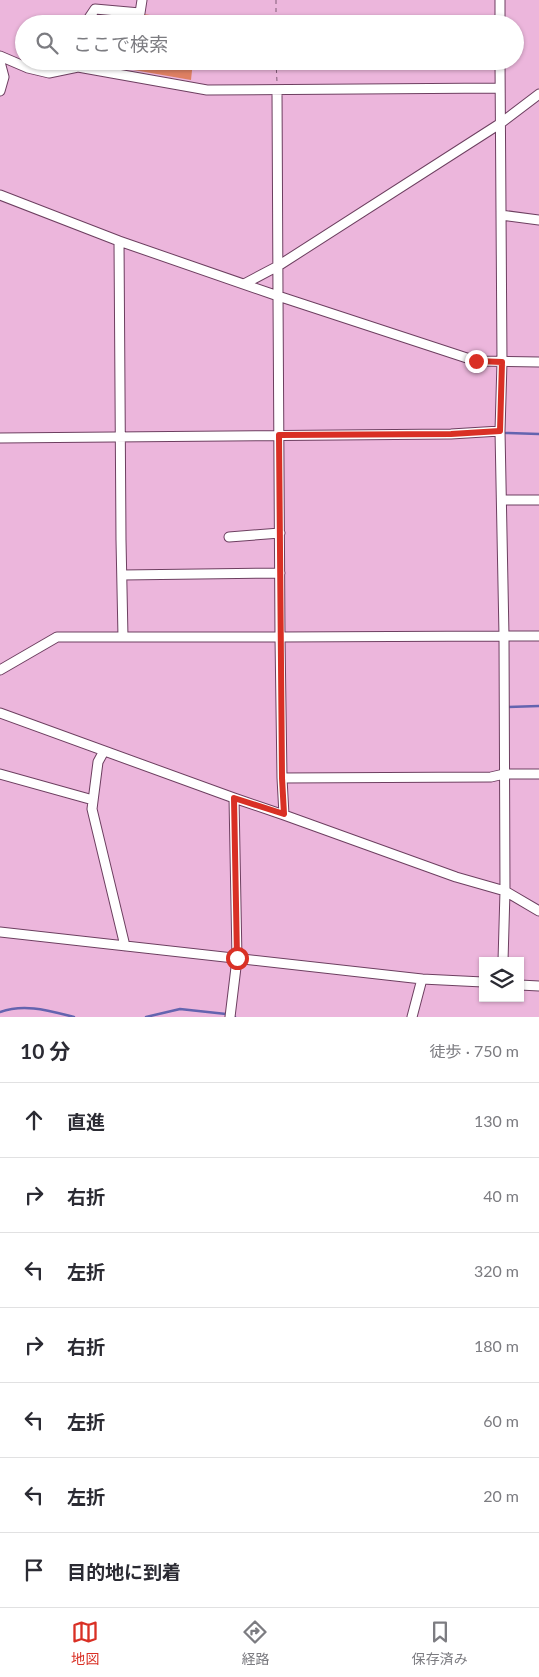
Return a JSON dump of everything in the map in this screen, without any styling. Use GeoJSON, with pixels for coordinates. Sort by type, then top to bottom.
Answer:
{"type":"FeatureCollection","features":[{"type":"Feature","properties":{"kind":"street"},"geometry":{"type":"LineString","coordinates":[[91,15],[95,9],[140,13],[142,0]]}},
{"type":"Feature","properties":{"kind":"street"},"geometry":{"type":"LineString","coordinates":[[500,0],[500,15]]}},
{"type":"Feature","properties":{"kind":"street"},"geometry":{"type":"LineString","coordinates":[[0,56],[15,62]]}},
{"type":"Feature","properties":{"kind":"street"},"geometry":{"type":"LineString","coordinates":[[0,62],[4,77],[0,91]]}},
{"type":"Feature","properties":{"kind":"street"},"geometry":{"type":"LineString","coordinates":[[36,70],[49,73],[55,70]]}},
{"type":"Feature","properties":{"kind":"street"},"geometry":{"type":"LineString","coordinates":[[95,70],[207,90],[500,88]]}},
{"type":"Feature","properties":{"kind":"street"},"geometry":{"type":"LineString","coordinates":[[500,70],[502,362],[500,431],[504,636],[505,891],[502,957]]}},
{"type":"Feature","properties":{"kind":"street"},"geometry":{"type":"LineString","coordinates":[[277,90],[280,637],[284,814]]}},
{"type":"Feature","properties":{"kind":"street"},"geometry":{"type":"LineString","coordinates":[[244,284],[278,266],[501,123],[539,94]]}},
{"type":"Feature","properties":{"kind":"street"},"geometry":{"type":"LineString","coordinates":[[0,195],[278,296],[476,361],[539,362]]}},
{"type":"Feature","properties":{"kind":"street"},"geometry":{"type":"LineString","coordinates":[[501,215],[539,220]]}},
{"type":"Feature","properties":{"kind":"street"},"geometry":{"type":"LineString","coordinates":[[120,240],[123,637]]}},
{"type":"Feature","properties":{"kind":"street"},"geometry":{"type":"LineString","coordinates":[[0,438],[451,434],[500,431]]}},
{"type":"Feature","properties":{"kind":"street"},"geometry":{"type":"LineString","coordinates":[[502,500],[539,500]]}},
{"type":"Feature","properties":{"kind":"street"},"geometry":{"type":"LineString","coordinates":[[229,537],[280,533]]}},
{"type":"Feature","properties":{"kind":"street"},"geometry":{"type":"LineString","coordinates":[[123,575],[280,573]]}},
{"type":"Feature","properties":{"kind":"street"},"geometry":{"type":"LineString","coordinates":[[0,670],[57,637],[539,636]]}},
{"type":"Feature","properties":{"kind":"street"},"geometry":{"type":"LineString","coordinates":[[0,713],[456,877],[505,891],[539,910]]}},
{"type":"Feature","properties":{"kind":"street"},"geometry":{"type":"LineString","coordinates":[[104,751],[98,762],[92,809],[125,946]]}},
{"type":"Feature","properties":{"kind":"street"},"geometry":{"type":"LineString","coordinates":[[0,774],[93,800]]}},
{"type":"Feature","properties":{"kind":"street"},"geometry":{"type":"LineString","coordinates":[[282,778],[491,777],[504,774],[539,774]]}},
{"type":"Feature","properties":{"kind":"street"},"geometry":{"type":"LineString","coordinates":[[230,1013],[237,958],[234,798]]}},
{"type":"Feature","properties":{"kind":"street"},"geometry":{"type":"LineString","coordinates":[[0,932],[422,979],[479,982]]}},
{"type":"Feature","properties":{"kind":"street"},"geometry":{"type":"LineString","coordinates":[[412,1017],[422,979]]}},
{"type":"Feature","properties":{"kind":"street"},"geometry":{"type":"LineString","coordinates":[[524,985],[539,986]]}},
{"type":"Feature","properties":{"kind":"path"},"geometry":{"type":"LineString","coordinates":[[276,0],[276,15]]}},
{"type":"Feature","properties":{"kind":"path"},"geometry":{"type":"LineString","coordinates":[[276,70],[277,90]]}},
{"type":"Feature","properties":{"kind":"shaded area"},"geometry":{"type":"Polygon","coordinates":[[[134,70],[192,70],[191,80],[134,70]]]}},
{"type":"Feature","properties":{"kind":"waterway"},"geometry":{"type":"LineString","coordinates":[[506,433],[539,434]]}},
{"type":"Feature","properties":{"kind":"waterway"},"geometry":{"type":"LineString","coordinates":[[508,707],[539,706]]}},
{"type":"Feature","properties":{"kind":"waterway"},"geometry":{"type":"LineString","coordinates":[[0,1012],[9,1009],[28,1008],[47,1010],[74,1017]]}},
{"type":"Feature","properties":{"kind":"waterway"},"geometry":{"type":"LineString","coordinates":[[146,1017],[180,1009],[226,1014],[235,1017]]}},
{"type":"Feature","properties":{"kind":"route"},"geometry":{"type":"LineString","coordinates":[[237,958],[234,798],[284,814],[280,637],[279,435],[451,434],[500,431],[502,362],[476,361]]}}]}
